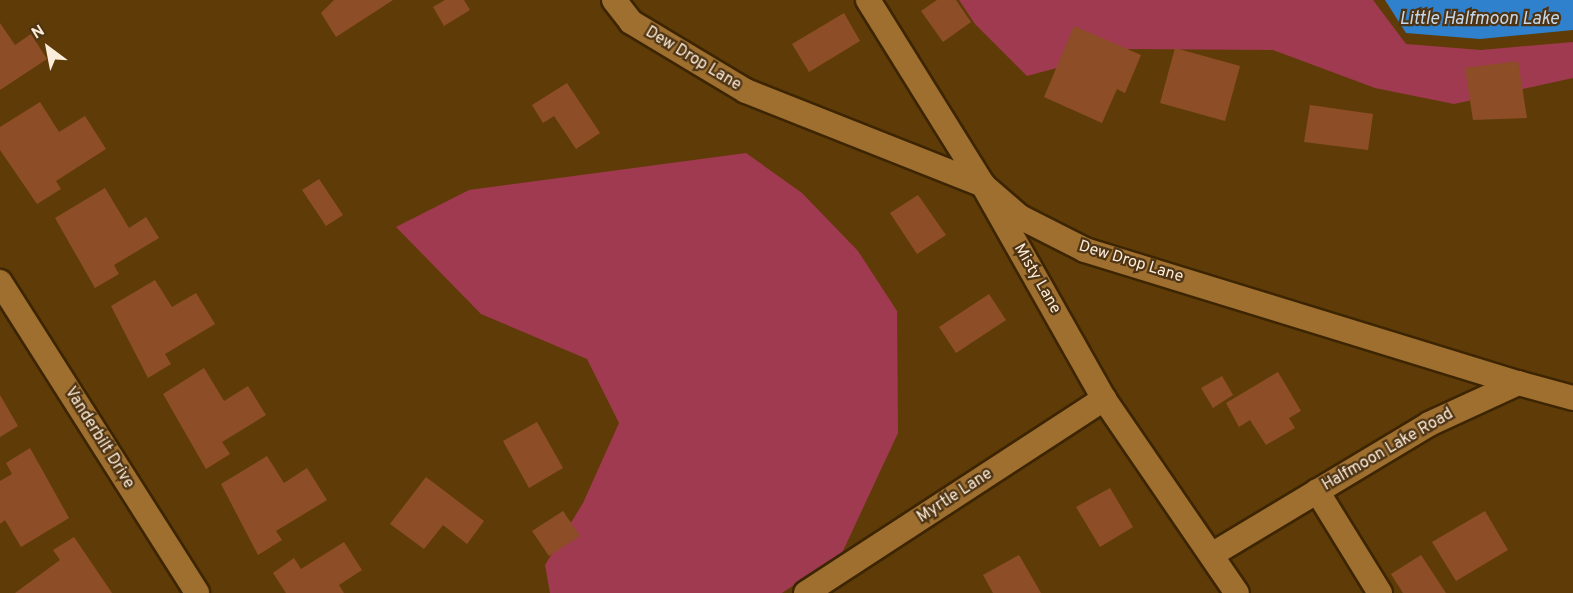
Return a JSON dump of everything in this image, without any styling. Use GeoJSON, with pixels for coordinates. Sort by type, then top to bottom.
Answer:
{"type":"FeatureCollection","features":[{"type":"Feature","properties":{"kind":"street","name":"Dew Drop Lane"},"geometry":{"type":"LineString","coordinates":[[614,0],[631,22],[746,91],[983,185],[1020,217],[1084,250],[1518,383]]}},
{"type":"Feature","properties":{"kind":"street","name":"Misty Lane"},"geometry":{"type":"LineString","coordinates":[[868,0],[983,185],[1104,399],[1213,554],[1237,593]]}},
{"type":"Feature","properties":{"kind":"street","name":"Vanderbilt Drive"},"geometry":{"type":"LineString","coordinates":[[0,282],[197,593]]}},
{"type":"Feature","properties":{"kind":"street"},"geometry":{"type":"LineString","coordinates":[[1518,383],[1573,398]]}},
{"type":"Feature","properties":{"kind":"street","name":"Halfmoon Lake Road"},"geometry":{"type":"LineString","coordinates":[[1213,554],[1429,424],[1518,383]]}},
{"type":"Feature","properties":{"kind":"street","name":"Myrtle Lane"},"geometry":{"type":"LineString","coordinates":[[806,593],[1104,399]]}},
{"type":"Feature","properties":{"kind":"street"},"geometry":{"type":"LineString","coordinates":[[1317,491],[1380,593]]}},
{"type":"Feature","properties":{"kind":"shaded area"},"geometry":{"type":"Polygon","coordinates":[[[959,0],[1373,0],[1406,44],[1481,50],[1573,42],[1573,78],[1454,104],[1375,88],[1273,50],[1127,49],[1027,76],[975,24],[959,0]]]}},
{"type":"Feature","properties":{"kind":"shaded area"},"geometry":{"type":"Polygon","coordinates":[[[746,153],[802,193],[858,251],[897,311],[898,433],[842,553],[782,593],[550,593],[545,565],[583,503],[619,423],[587,359],[481,314],[396,227],[469,190],[746,153]]]}},
{"type":"Feature","properties":{"kind":"water","name":"Little Halfmoon Lake"},"geometry":{"type":"Polygon","coordinates":[[[1385,0],[1573,0],[1573,30],[1480,39],[1406,33],[1385,0]]]}},
{"type":"Feature","properties":{"kind":"building"},"geometry":{"type":"Polygon","coordinates":[[[334,0],[393,0],[336,37],[321,13],[334,0]]]}},
{"type":"Feature","properties":{"kind":"building"},"geometry":{"type":"Polygon","coordinates":[[[445,0],[464,0],[470,10],[444,26],[433,7],[445,0]]]}},
{"type":"Feature","properties":{"kind":"building"},"geometry":{"type":"Polygon","coordinates":[[[937,0],[956,0],[971,22],[943,42],[921,11],[937,0]]]}},
{"type":"Feature","properties":{"kind":"building"},"geometry":{"type":"Polygon","coordinates":[[[844,13],[860,41],[809,72],[792,44],[844,13]]]}},
{"type":"Feature","properties":{"kind":"building"},"geometry":{"type":"Polygon","coordinates":[[[0,23],[15,45],[31,34],[47,59],[0,90],[0,23]]]}},
{"type":"Feature","properties":{"kind":"building"},"geometry":{"type":"Polygon","coordinates":[[[1074,26],[1141,55],[1125,93],[1117,89],[1102,123],[1044,97],[1074,26]]]}},
{"type":"Feature","properties":{"kind":"building"},"geometry":{"type":"Polygon","coordinates":[[[1175,48],[1240,66],[1225,121],[1160,103],[1175,48]]]}},
{"type":"Feature","properties":{"kind":"building"},"geometry":{"type":"Polygon","coordinates":[[[1518,61],[1527,118],[1473,120],[1465,68],[1518,61]]]}},
{"type":"Feature","properties":{"kind":"building"},"geometry":{"type":"Polygon","coordinates":[[[567,83],[600,133],[576,149],[554,116],[543,123],[532,105],[567,83]]]}},
{"type":"Feature","properties":{"kind":"building"},"geometry":{"type":"Polygon","coordinates":[[[40,102],[59,132],[85,116],[106,149],[56,181],[61,189],[37,204],[0,150],[0,127],[40,102]]]}},
{"type":"Feature","properties":{"kind":"building"},"geometry":{"type":"Polygon","coordinates":[[[1310,105],[1373,114],[1368,150],[1304,142],[1310,105]]]}},
{"type":"Feature","properties":{"kind":"building"},"geometry":{"type":"Polygon","coordinates":[[[319,179],[343,215],[326,226],[302,190],[319,179]]]}},
{"type":"Feature","properties":{"kind":"building"},"geometry":{"type":"Polygon","coordinates":[[[105,188],[129,228],[146,217],[159,238],[114,265],[119,274],[95,288],[55,218],[105,188]]]}},
{"type":"Feature","properties":{"kind":"building"},"geometry":{"type":"Polygon","coordinates":[[[918,195],[946,235],[917,254],[890,213],[918,195]]]}},
{"type":"Feature","properties":{"kind":"building"},"geometry":{"type":"Polygon","coordinates":[[[155,280],[172,307],[196,293],[215,324],[165,354],[171,364],[148,378],[111,306],[155,280]]]}},
{"type":"Feature","properties":{"kind":"building"},"geometry":{"type":"Polygon","coordinates":[[[989,294],[1006,320],[956,353],[939,327],[989,294]]]}},
{"type":"Feature","properties":{"kind":"building"},"geometry":{"type":"Polygon","coordinates":[[[204,368],[224,401],[248,386],[266,415],[222,442],[230,454],[206,469],[163,394],[204,368]]]}},
{"type":"Feature","properties":{"kind":"building"},"geometry":{"type":"Polygon","coordinates":[[[1278,372],[1301,411],[1289,418],[1295,428],[1266,445],[1250,420],[1239,427],[1226,403],[1278,372]]]}},
{"type":"Feature","properties":{"kind":"building"},"geometry":{"type":"Polygon","coordinates":[[[1222,376],[1233,395],[1213,408],[1201,388],[1222,376]]]}},
{"type":"Feature","properties":{"kind":"building"},"geometry":{"type":"Polygon","coordinates":[[[0,395],[18,426],[0,437],[0,395]]]}},
{"type":"Feature","properties":{"kind":"building"},"geometry":{"type":"Polygon","coordinates":[[[537,422],[563,468],[529,488],[503,441],[537,422]]]}},
{"type":"Feature","properties":{"kind":"building"},"geometry":{"type":"Polygon","coordinates":[[[30,448],[69,518],[21,547],[5,520],[0,524],[0,481],[12,474],[6,463],[30,448]]]}},
{"type":"Feature","properties":{"kind":"building"},"geometry":{"type":"Polygon","coordinates":[[[267,456],[284,483],[307,468],[327,500],[276,531],[282,540],[258,555],[221,484],[267,456]]]}},
{"type":"Feature","properties":{"kind":"building"},"geometry":{"type":"Polygon","coordinates":[[[426,477],[484,521],[467,544],[443,525],[424,549],[390,524],[426,477]]]}},
{"type":"Feature","properties":{"kind":"building"},"geometry":{"type":"Polygon","coordinates":[[[1110,488],[1133,527],[1100,547],[1076,507],[1110,488]]]}},
{"type":"Feature","properties":{"kind":"building"},"geometry":{"type":"Polygon","coordinates":[[[563,511],[580,536],[549,556],[532,531],[563,511]]]}},
{"type":"Feature","properties":{"kind":"building"},"geometry":{"type":"Polygon","coordinates":[[[1485,511],[1508,550],[1456,581],[1432,542],[1485,511]]]}},
{"type":"Feature","properties":{"kind":"building"},"geometry":{"type":"Polygon","coordinates":[[[74,537],[112,593],[15,593],[60,560],[53,550],[74,537]]]}},
{"type":"Feature","properties":{"kind":"building"},"geometry":{"type":"Polygon","coordinates":[[[344,542],[362,570],[339,585],[344,593],[286,593],[273,573],[294,558],[301,569],[344,542]]]}},
{"type":"Feature","properties":{"kind":"building"},"geometry":{"type":"Polygon","coordinates":[[[1019,555],[1041,593],[993,593],[983,575],[1019,555]]]}},
{"type":"Feature","properties":{"kind":"building"},"geometry":{"type":"Polygon","coordinates":[[[1421,555],[1446,593],[1403,593],[1391,574],[1421,555]]]}}]}
